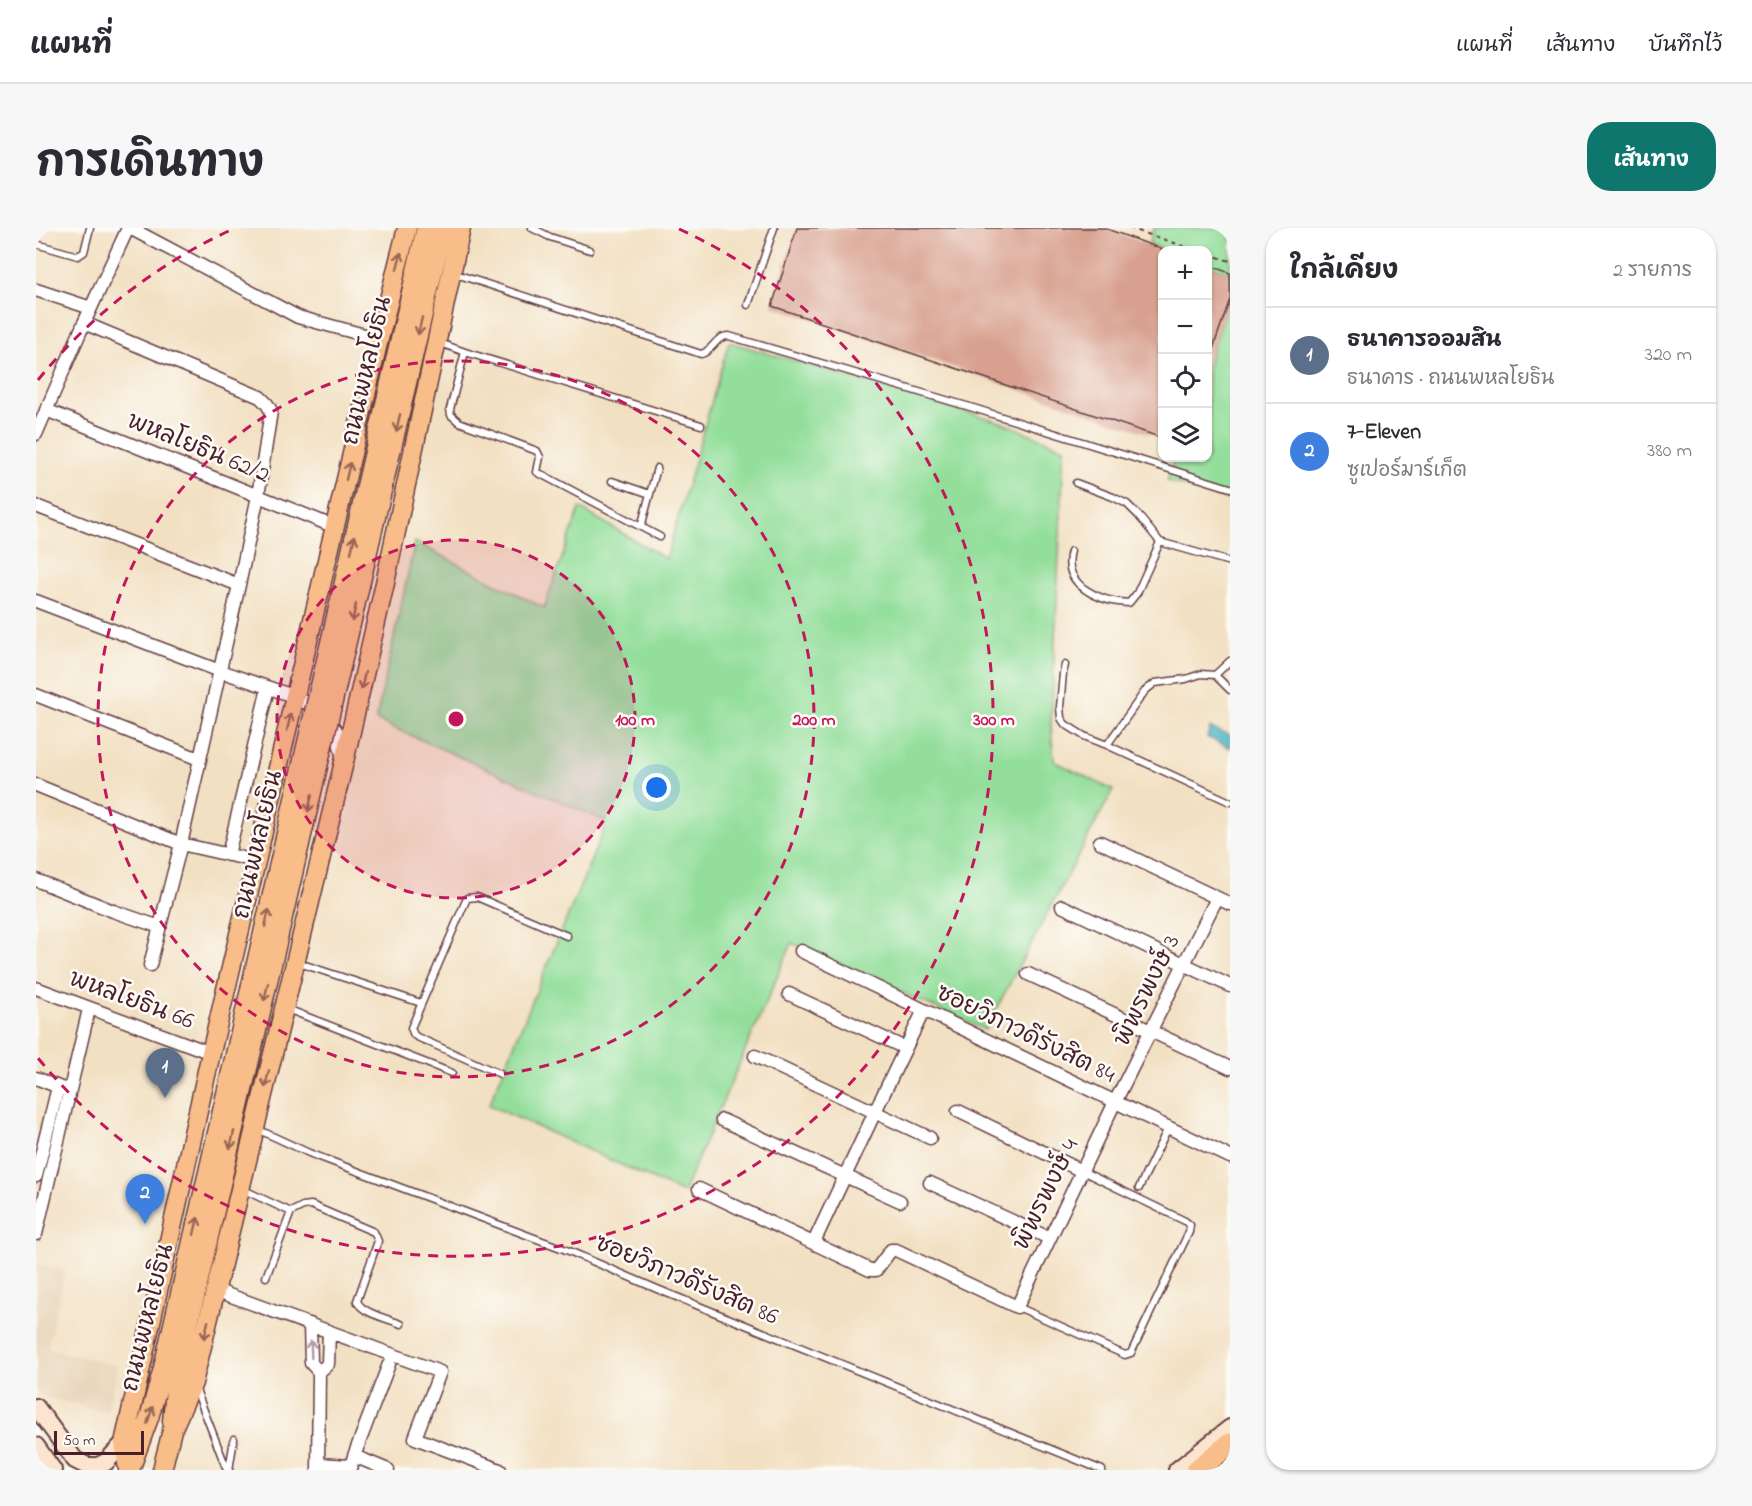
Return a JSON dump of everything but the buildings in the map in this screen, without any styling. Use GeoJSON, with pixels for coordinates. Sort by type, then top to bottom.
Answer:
{"type":"FeatureCollection","features":[{"type":"Feature","properties":{"kind":"highway"},"geometry":{"type":"LineString","coordinates":[[1197,1470],[1230,1444]]}},
{"type":"Feature","properties":{"kind":"highway"},"geometry":{"type":"LineString","coordinates":[[1220,1470],[1230,1462]]}},
{"type":"Feature","properties":{"kind":"main road","name":"ถนนพหลโยธิน"},"geometry":{"type":"LineString","coordinates":[[129,1470],[123,1443],[210,1053],[407,228]]}},
{"type":"Feature","properties":{"kind":"main road","name":"ถนนพหลโยธิน"},"geometry":{"type":"LineString","coordinates":[[403,364],[426,228]]}},
{"type":"Feature","properties":{"kind":"main road","name":"ถนนพหลโยธิน"},"geometry":{"type":"LineString","coordinates":[[162,1470],[171,1430],[176,1379],[247,1039],[403,364],[442,228]]}},
{"type":"Feature","properties":{"kind":"main road","name":"ถนนพหลโยธิน"},"geometry":{"type":"LineString","coordinates":[[171,1430],[193,1383],[285,1008],[385,583],[460,228]]}},
{"type":"Feature","properties":{"kind":"main road"},"geometry":{"type":"LineString","coordinates":[[326,570],[322,622],[329,637],[341,644],[351,645],[366,634],[385,583]]}},
{"type":"Feature","properties":{"kind":"main road"},"geometry":{"type":"LineString","coordinates":[[266,820],[287,767],[295,760],[311,763],[325,772],[332,789],[325,839]]}},
{"type":"Feature","properties":{"kind":"main road","name":"ถนนพหลโยธิน"},"geometry":{"type":"LineString","coordinates":[[129,1470],[146,1426],[162,1372],[247,1039]]}},
{"type":"Feature","properties":{"kind":"main road"},"geometry":{"type":"LineString","coordinates":[[36,1407],[75,1460],[87,1466],[98,1466],[106,1462],[123,1443]]}},
{"type":"Feature","properties":{"kind":"main road"},"geometry":{"type":"LineString","coordinates":[[1177,1470],[1230,1428]]}},
{"type":"Feature","properties":{"kind":"main road"},"geometry":{"type":"LineString","coordinates":[[36,1446],[53,1470]]}},
{"type":"Feature","properties":{"kind":"street"},"geometry":{"type":"LineString","coordinates":[[36,434],[84,322],[129,228],[298,317],[379,339]]}},
{"type":"Feature","properties":{"kind":"street"},"geometry":{"type":"LineString","coordinates":[[36,290],[91,308]]}},
{"type":"Feature","properties":{"kind":"street"},"geometry":{"type":"LineString","coordinates":[[84,322],[264,400],[271,411],[258,496],[239,585],[181,843],[150,965]]}},
{"type":"Feature","properties":{"kind":"street","name":"พหลโยธิน 62/2"},"geometry":{"type":"LineString","coordinates":[[46,410],[335,527]]}},
{"type":"Feature","properties":{"kind":"street"},"geometry":{"type":"LineString","coordinates":[[36,506],[239,585]]}},
{"type":"Feature","properties":{"kind":"street"},"geometry":{"type":"LineString","coordinates":[[36,601],[220,671],[294,696],[316,708],[336,730],[344,762]]}},
{"type":"Feature","properties":{"kind":"street"},"geometry":{"type":"LineString","coordinates":[[228,855],[268,688]]}},
{"type":"Feature","properties":{"kind":"street"},"geometry":{"type":"LineString","coordinates":[[36,694],[200,759]]}},
{"type":"Feature","properties":{"kind":"street"},"geometry":{"type":"LineString","coordinates":[[36,784],[181,843],[256,861]]}},
{"type":"Feature","properties":{"kind":"street"},"geometry":{"type":"LineString","coordinates":[[1100,842],[1230,904]]}},
{"type":"Feature","properties":{"kind":"street"},"geometry":{"type":"LineString","coordinates":[[36,880],[112,911],[160,927]]}},
{"type":"Feature","properties":{"kind":"street","name":"พิพรพงษ์ 3"},"geometry":{"type":"LineString","coordinates":[[1116,1102],[1217,898]]}},
{"type":"Feature","properties":{"kind":"street"},"geometry":{"type":"LineString","coordinates":[[1062,906],[1230,986]]}},
{"type":"Feature","properties":{"kind":"street","name":"ซอยวิภาวดีรังสิต 84"},"geometry":{"type":"LineString","coordinates":[[801,951],[1230,1157]]}},
{"type":"Feature","properties":{"kind":"street"},"geometry":{"type":"LineString","coordinates":[[1028,974],[1230,1068]]}},
{"type":"Feature","properties":{"kind":"street","name":"พหลโยธิน 66"},"geometry":{"type":"LineString","coordinates":[[36,988],[210,1053]]}},
{"type":"Feature","properties":{"kind":"street"},"geometry":{"type":"LineString","coordinates":[[789,994],[905,1048]]}},
{"type":"Feature","properties":{"kind":"street"},"geometry":{"type":"LineString","coordinates":[[36,1234],[63,1089],[89,1009]]}},
{"type":"Feature","properties":{"kind":"street"},"geometry":{"type":"LineString","coordinates":[[814,1242],[924,1010]]}},
{"type":"Feature","properties":{"kind":"street"},"geometry":{"type":"LineString","coordinates":[[755,1056],[930,1138]]}},
{"type":"Feature","properties":{"kind":"street"},"geometry":{"type":"LineString","coordinates":[[36,1078],[63,1089]]}},
{"type":"Feature","properties":{"kind":"street"},"geometry":{"type":"LineString","coordinates":[[36,1176],[41,1134],[63,1089]]}},
{"type":"Feature","properties":{"kind":"street","name":"พิพรพงษ์ 4"},"geometry":{"type":"LineString","coordinates":[[1017,1307],[1116,1102]]}},
{"type":"Feature","properties":{"kind":"street"},"geometry":{"type":"LineString","coordinates":[[958,1111],[1082,1171]]}},
{"type":"Feature","properties":{"kind":"street"},"geometry":{"type":"LineString","coordinates":[[722,1120],[900,1201]]}},
{"type":"Feature","properties":{"kind":"street"},"geometry":{"type":"LineString","coordinates":[[930,1183],[1049,1238]]}},
{"type":"Feature","properties":{"kind":"street"},"geometry":{"type":"LineString","coordinates":[[699,1189],[870,1270],[876,1270],[891,1250],[896,1250],[1017,1307]]}},
{"type":"Feature","properties":{"kind":"street"},"geometry":{"type":"LineString","coordinates":[[215,1290],[441,1372],[415,1438],[500,1470]]}},
{"type":"Feature","properties":{"kind":"street"},"geometry":{"type":"LineString","coordinates":[[310,1324],[311,1363],[319,1372],[318,1467],[351,1466],[389,1365]]}},
{"type":"Feature","properties":{"kind":"street"},"geometry":{"type":"LineString","coordinates":[[319,1372],[328,1364],[329,1331]]}},
{"type":"Feature","properties":{"kind":"street"},"geometry":{"type":"LineString","coordinates":[[354,1456],[388,1470]]}},
{"type":"Feature","properties":{"kind":"lane"},"geometry":{"type":"LineString","coordinates":[[36,244],[78,256],[84,252],[90,228]]}},
{"type":"Feature","properties":{"kind":"lane"},"geometry":{"type":"LineString","coordinates":[[532,228],[550,237],[590,250]]}},
{"type":"Feature","properties":{"kind":"lane"},"geometry":{"type":"LineString","coordinates":[[748,305],[774,228]]}},
{"type":"Feature","properties":{"kind":"lane"},"geometry":{"type":"LineString","coordinates":[[450,272],[701,354],[711,349],[718,339],[729,336],[1230,488]]}},
{"type":"Feature","properties":{"kind":"lane"},"geometry":{"type":"LineString","coordinates":[[436,342],[701,425]]}},
{"type":"Feature","properties":{"kind":"lane"},"geometry":{"type":"LineString","coordinates":[[465,352],[450,409],[451,415],[459,422],[537,451],[540,457],[537,472],[660,537]]}},
{"type":"Feature","properties":{"kind":"lane"},"geometry":{"type":"LineString","coordinates":[[641,527],[657,468]]}},
{"type":"Feature","properties":{"kind":"lane"},"geometry":{"type":"LineString","coordinates":[[612,481],[650,494]]}},
{"type":"Feature","properties":{"kind":"lane"},"geometry":{"type":"LineString","coordinates":[[1076,483],[1127,504],[1160,542],[1230,562]]}},
{"type":"Feature","properties":{"kind":"lane"},"geometry":{"type":"LineString","coordinates":[[1071,551],[1068,559],[1071,573],[1084,590],[1116,603],[1129,603],[1137,593],[1160,542]]}},
{"type":"Feature","properties":{"kind":"lane"},"geometry":{"type":"LineString","coordinates":[[1215,675],[1230,661]]}},
{"type":"Feature","properties":{"kind":"lane"},"geometry":{"type":"LineString","coordinates":[[1065,665],[1060,707],[1061,718],[1065,724],[1230,802]]}},
{"type":"Feature","properties":{"kind":"lane"},"geometry":{"type":"LineString","coordinates":[[1107,745],[1145,691],[1155,683],[1186,679],[1201,674],[1215,675],[1230,690]]}},
{"type":"Feature","properties":{"kind":"lane"},"geometry":{"type":"LineString","coordinates":[[500,1074],[414,1035],[411,1028],[467,898],[477,897],[567,936]]}},
{"type":"Feature","properties":{"kind":"lane"},"geometry":{"type":"LineString","coordinates":[[296,962],[421,1003]]}},
{"type":"Feature","properties":{"kind":"lane"},"geometry":{"type":"LineString","coordinates":[[285,1008],[452,1073]]}},
{"type":"Feature","properties":{"kind":"lane","name":"ซอยวิภาวดีรังสิต 86"},"geometry":{"type":"LineString","coordinates":[[255,1128],[309,1153],[569,1251],[657,1290],[1102,1470]]}},
{"type":"Feature","properties":{"kind":"lane"},"geometry":{"type":"LineString","coordinates":[[1139,1188],[1168,1128]]}},
{"type":"Feature","properties":{"kind":"lane"},"geometry":{"type":"LineString","coordinates":[[1017,1307],[1125,1355],[1131,1353],[1189,1232],[1190,1225],[1185,1221],[1082,1171]]}},
{"type":"Feature","properties":{"kind":"lane"},"geometry":{"type":"LineString","coordinates":[[240,1188],[291,1212]]}},
{"type":"Feature","properties":{"kind":"lane"},"geometry":{"type":"LineString","coordinates":[[266,1277],[291,1212],[310,1205],[374,1232],[378,1237],[357,1301],[359,1306],[366,1311],[401,1324]]}},
{"type":"Feature","properties":{"kind":"lane"},"geometry":{"type":"LineString","coordinates":[[193,1383],[228,1470]]}},
{"type":"Feature","properties":{"kind":"lane"},"geometry":{"type":"LineString","coordinates":[[228,1470],[234,1439]]}},
{"type":"Feature","properties":{"kind":"path"},"geometry":{"type":"LineString","coordinates":[[1129,228],[1184,246]]}},
{"type":"Feature","properties":{"kind":"path"},"geometry":{"type":"LineString","coordinates":[[1212,255],[1230,261]]}},
{"type":"Feature","properties":{"kind":"shaded area"},"geometry":{"type":"Polygon","coordinates":[[[36,1264],[65,1271],[48,1348],[118,1366],[107,1412],[41,1396],[36,1389],[36,1264]]]}},
{"type":"Feature","properties":{"kind":"green space"},"geometry":{"type":"Polygon","coordinates":[[[1154,228],[1230,228],[1230,273],[1212,266],[1212,246],[1158,247],[1149,244],[1154,228]]]}},
{"type":"Feature","properties":{"kind":"green space"},"geometry":{"type":"Polygon","coordinates":[[[1230,299],[1230,500],[1167,481],[1174,462],[1212,462],[1212,352],[1230,299]]]}},
{"type":"Feature","properties":{"kind":"green space"},"geometry":{"type":"Polygon","coordinates":[[[729,342],[1001,422],[1064,448],[1051,725],[1054,761],[1113,790],[985,1030],[792,943],[683,1193],[489,1105],[607,822],[376,720],[415,542],[544,608],[580,508],[666,559],[729,342]]]}},
{"type":"Feature","properties":{"kind":"water"},"geometry":{"type":"Polygon","coordinates":[[[1210,728],[1230,735],[1230,748],[1207,737],[1210,728]]]}},
{"type":"Feature","properties":{"kind":"place","name":"ธนาคารออมสิน"},"geometry":{"type":"Point","coordinates":[165,1098]}},
{"type":"Feature","properties":{"kind":"place","name":"7-Eleven"},"geometry":{"type":"Point","coordinates":[145,1224]}}]}
